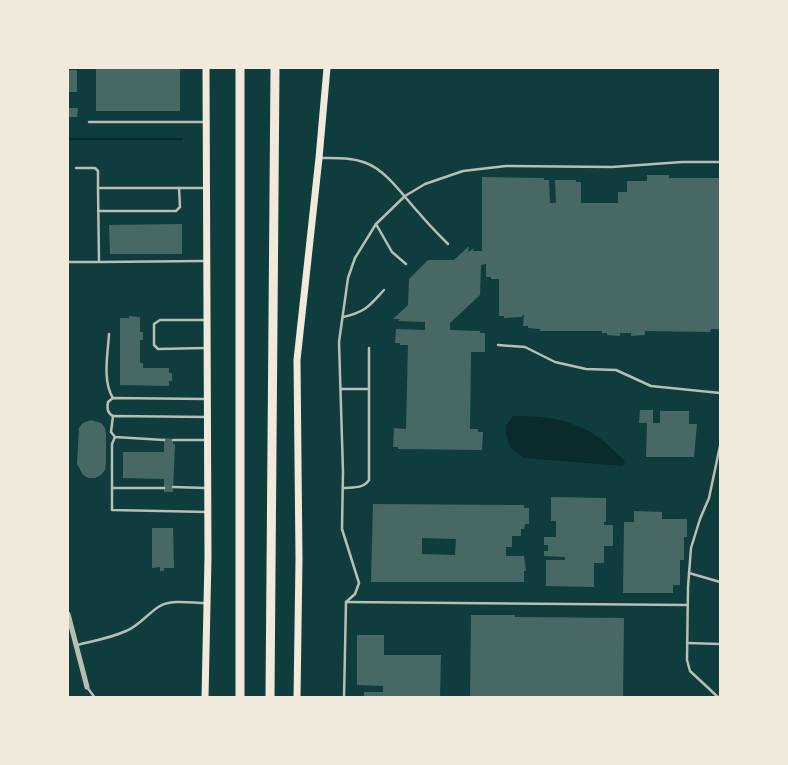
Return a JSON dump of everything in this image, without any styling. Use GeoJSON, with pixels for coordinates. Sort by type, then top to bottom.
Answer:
{"type":"FeatureCollection","features":[{"type":"Feature","properties":{"kind":"highway"},"geometry":{"type":"LineString","coordinates":[[240,68],[240,698]]}},
{"type":"Feature","properties":{"kind":"highway"},"geometry":{"type":"LineString","coordinates":[[270,698],[275,68]]}},
{"type":"Feature","properties":{"kind":"main road"},"geometry":{"type":"LineString","coordinates":[[205,698],[208,512],[208,122],[206,68]]}},
{"type":"Feature","properties":{"kind":"main road"},"geometry":{"type":"LineString","coordinates":[[297,698],[299,559],[297,360],[327,68]]}},
{"type":"Feature","properties":{"kind":"street"},"geometry":{"type":"LineString","coordinates":[[68,614],[88,687]]}},
{"type":"Feature","properties":{"kind":"lane"},"geometry":{"type":"LineString","coordinates":[[88,122],[208,122]]}},
{"type":"Feature","properties":{"kind":"lane"},"geometry":{"type":"LineString","coordinates":[[319,158],[355,160],[368,163],[405,196],[417,212],[448,244]]}},
{"type":"Feature","properties":{"kind":"lane"},"geometry":{"type":"LineString","coordinates":[[344,698],[346,602],[355,594],[359,583],[342,529],[340,342],[348,278],[355,258],[376,224],[405,196],[425,184],[463,171],[506,166],[612,167],[682,162],[720,162]]}},
{"type":"Feature","properties":{"kind":"lane"},"geometry":{"type":"LineString","coordinates":[[76,168],[95,168],[98,171],[99,262]]}},
{"type":"Feature","properties":{"kind":"lane"},"geometry":{"type":"LineString","coordinates":[[98,188],[208,188]]}},
{"type":"Feature","properties":{"kind":"lane"},"geometry":{"type":"LineString","coordinates":[[98,211],[176,211],[180,207],[179,188]]}},
{"type":"Feature","properties":{"kind":"lane"},"geometry":{"type":"LineString","coordinates":[[376,224],[392,252],[406,264]]}},
{"type":"Feature","properties":{"kind":"lane"},"geometry":{"type":"LineString","coordinates":[[68,262],[208,261]]}},
{"type":"Feature","properties":{"kind":"lane"},"geometry":{"type":"LineString","coordinates":[[343,317],[366,310],[384,290]]}},
{"type":"Feature","properties":{"kind":"lane"},"geometry":{"type":"LineString","coordinates":[[208,320],[160,320],[154,324],[154,345],[158,349],[208,348]]}},
{"type":"Feature","properties":{"kind":"lane"},"geometry":{"type":"LineString","coordinates":[[110,334],[108,372],[110,392],[114,398]]}},
{"type":"Feature","properties":{"kind":"lane"},"geometry":{"type":"LineString","coordinates":[[498,345],[525,347],[556,362],[586,369],[616,370],[651,386],[720,393]]}},
{"type":"Feature","properties":{"kind":"lane"},"geometry":{"type":"LineString","coordinates":[[343,488],[359,487],[366,484],[369,480],[369,348]]}},
{"type":"Feature","properties":{"kind":"lane"},"geometry":{"type":"LineString","coordinates":[[341,389],[368,389]]}},
{"type":"Feature","properties":{"kind":"lane"},"geometry":{"type":"LineString","coordinates":[[164,440],[115,437],[111,432],[113,416],[107,409],[108,402],[114,398],[208,399]]}},
{"type":"Feature","properties":{"kind":"lane"},"geometry":{"type":"LineString","coordinates":[[113,416],[208,417]]}},
{"type":"Feature","properties":{"kind":"lane"},"geometry":{"type":"LineString","coordinates":[[115,437],[112,444],[112,510],[208,512]]}},
{"type":"Feature","properties":{"kind":"lane"},"geometry":{"type":"LineString","coordinates":[[173,440],[208,440]]}},
{"type":"Feature","properties":{"kind":"lane"},"geometry":{"type":"LineString","coordinates":[[719,698],[690,671],[687,660],[687,605],[692,548],[700,519],[709,498],[720,446]]}},
{"type":"Feature","properties":{"kind":"lane"},"geometry":{"type":"LineString","coordinates":[[173,487],[208,488]]}},
{"type":"Feature","properties":{"kind":"lane"},"geometry":{"type":"LineString","coordinates":[[112,488],[164,488]]}},
{"type":"Feature","properties":{"kind":"lane"},"geometry":{"type":"LineString","coordinates":[[689,573],[720,582]]}},
{"type":"Feature","properties":{"kind":"lane"},"geometry":{"type":"LineString","coordinates":[[76,646],[126,632],[165,604],[172,602],[207,603]]}},
{"type":"Feature","properties":{"kind":"lane"},"geometry":{"type":"LineString","coordinates":[[346,602],[687,605]]}},
{"type":"Feature","properties":{"kind":"lane"},"geometry":{"type":"LineString","coordinates":[[687,643],[720,644]]}},
{"type":"Feature","properties":{"kind":"lane"},"geometry":{"type":"LineString","coordinates":[[88,687],[95,698]]}},
{"type":"Feature","properties":{"kind":"water"},"geometry":{"type":"Polygon","coordinates":[[[513,416],[547,418],[579,426],[609,446],[625,461],[623,466],[524,458],[510,447],[506,435],[506,426],[513,416]]]}},
{"type":"Feature","properties":{"kind":"building"},"geometry":{"type":"Polygon","coordinates":[[[96,69],[180,69],[180,111],[96,111],[96,69]]]}},
{"type":"Feature","properties":{"kind":"building"},"geometry":{"type":"Polygon","coordinates":[[[68,70],[77,70],[77,92],[68,92],[68,70]]]}},
{"type":"Feature","properties":{"kind":"building"},"geometry":{"type":"Polygon","coordinates":[[[68,108],[78,108],[77,117],[68,117],[68,108]]]}},
{"type":"Feature","properties":{"kind":"building"},"geometry":{"type":"Polygon","coordinates":[[[647,175],[669,175],[669,178],[720,178],[720,329],[711,329],[710,332],[645,331],[645,335],[631,336],[631,333],[620,333],[620,336],[607,335],[607,333],[602,333],[602,331],[540,331],[540,329],[528,328],[528,326],[523,326],[524,314],[521,317],[504,318],[504,316],[499,316],[499,279],[486,277],[486,264],[481,265],[480,295],[450,323],[450,330],[480,331],[480,333],[485,333],[485,352],[471,352],[470,429],[478,429],[478,432],[483,432],[482,450],[398,449],[398,447],[393,447],[394,428],[406,429],[408,345],[395,343],[396,329],[425,330],[425,322],[398,321],[400,319],[393,319],[408,305],[409,279],[428,260],[454,260],[469,246],[468,252],[474,248],[473,251],[482,251],[482,177],[544,178],[544,180],[549,180],[550,203],[556,203],[555,180],[576,180],[576,182],[581,182],[581,203],[618,203],[618,192],[627,192],[627,181],[647,181],[647,175]]]}},
{"type":"Feature","properties":{"kind":"building"},"geometry":{"type":"Polygon","coordinates":[[[182,224],[182,254],[110,254],[109,225],[182,224]]]}},
{"type":"Feature","properties":{"kind":"building"},"geometry":{"type":"Polygon","coordinates":[[[129,316],[140,317],[140,332],[143,332],[143,340],[140,340],[140,363],[143,363],[143,368],[169,368],[169,373],[172,373],[172,381],[169,381],[169,386],[120,385],[120,318],[129,318],[129,316]]]}},
{"type":"Feature","properties":{"kind":"building"},"geometry":{"type":"Polygon","coordinates":[[[640,410],[653,410],[653,423],[660,423],[660,411],[689,411],[689,424],[697,424],[694,457],[646,457],[647,423],[639,423],[640,410]]]}},
{"type":"Feature","properties":{"kind":"building"},"geometry":{"type":"Polygon","coordinates":[[[91,420],[101,423],[105,428],[106,434],[105,470],[95,478],[88,478],[83,475],[77,464],[79,428],[83,423],[91,420]]]}},
{"type":"Feature","properties":{"kind":"building"},"geometry":{"type":"Polygon","coordinates":[[[164,438],[173,439],[173,444],[175,444],[173,492],[164,492],[164,479],[123,478],[123,452],[164,452],[164,438]]]}},
{"type":"Feature","properties":{"kind":"building"},"geometry":{"type":"Polygon","coordinates":[[[551,497],[606,498],[606,522],[604,522],[604,525],[613,525],[613,546],[604,546],[604,563],[594,563],[594,587],[546,586],[546,560],[565,560],[565,557],[544,556],[544,551],[548,551],[548,545],[544,545],[544,537],[556,537],[556,521],[551,521],[551,497]]]}},
{"type":"Feature","properties":{"kind":"building"},"geometry":{"type":"Polygon","coordinates":[[[373,504],[524,505],[524,508],[529,508],[529,524],[525,524],[524,529],[521,529],[521,536],[512,536],[512,547],[506,547],[506,556],[524,556],[526,571],[524,571],[524,582],[371,582],[373,504]],[[422,538],[422,554],[455,555],[456,539],[422,538]]]}},
{"type":"Feature","properties":{"kind":"building"},"geometry":{"type":"Polygon","coordinates":[[[634,511],[662,512],[662,519],[687,519],[687,537],[684,537],[684,560],[680,560],[680,585],[673,585],[673,593],[623,593],[624,522],[634,522],[634,511]]]}},
{"type":"Feature","properties":{"kind":"building"},"geometry":{"type":"Polygon","coordinates":[[[152,528],[173,528],[174,568],[164,568],[164,571],[160,571],[160,567],[152,568],[152,528]]]}},
{"type":"Feature","properties":{"kind":"building"},"geometry":{"type":"Polygon","coordinates":[[[471,615],[624,618],[623,698],[470,698],[471,615]]]}},
{"type":"Feature","properties":{"kind":"building"},"geometry":{"type":"Polygon","coordinates":[[[357,635],[384,635],[384,655],[441,655],[440,698],[364,698],[364,692],[383,692],[383,686],[357,685],[357,635]]]}},
{"type":"Feature","properties":{"kind":"waterway"},"geometry":{"type":"LineString","coordinates":[[68,139],[182,139]]}}]}
